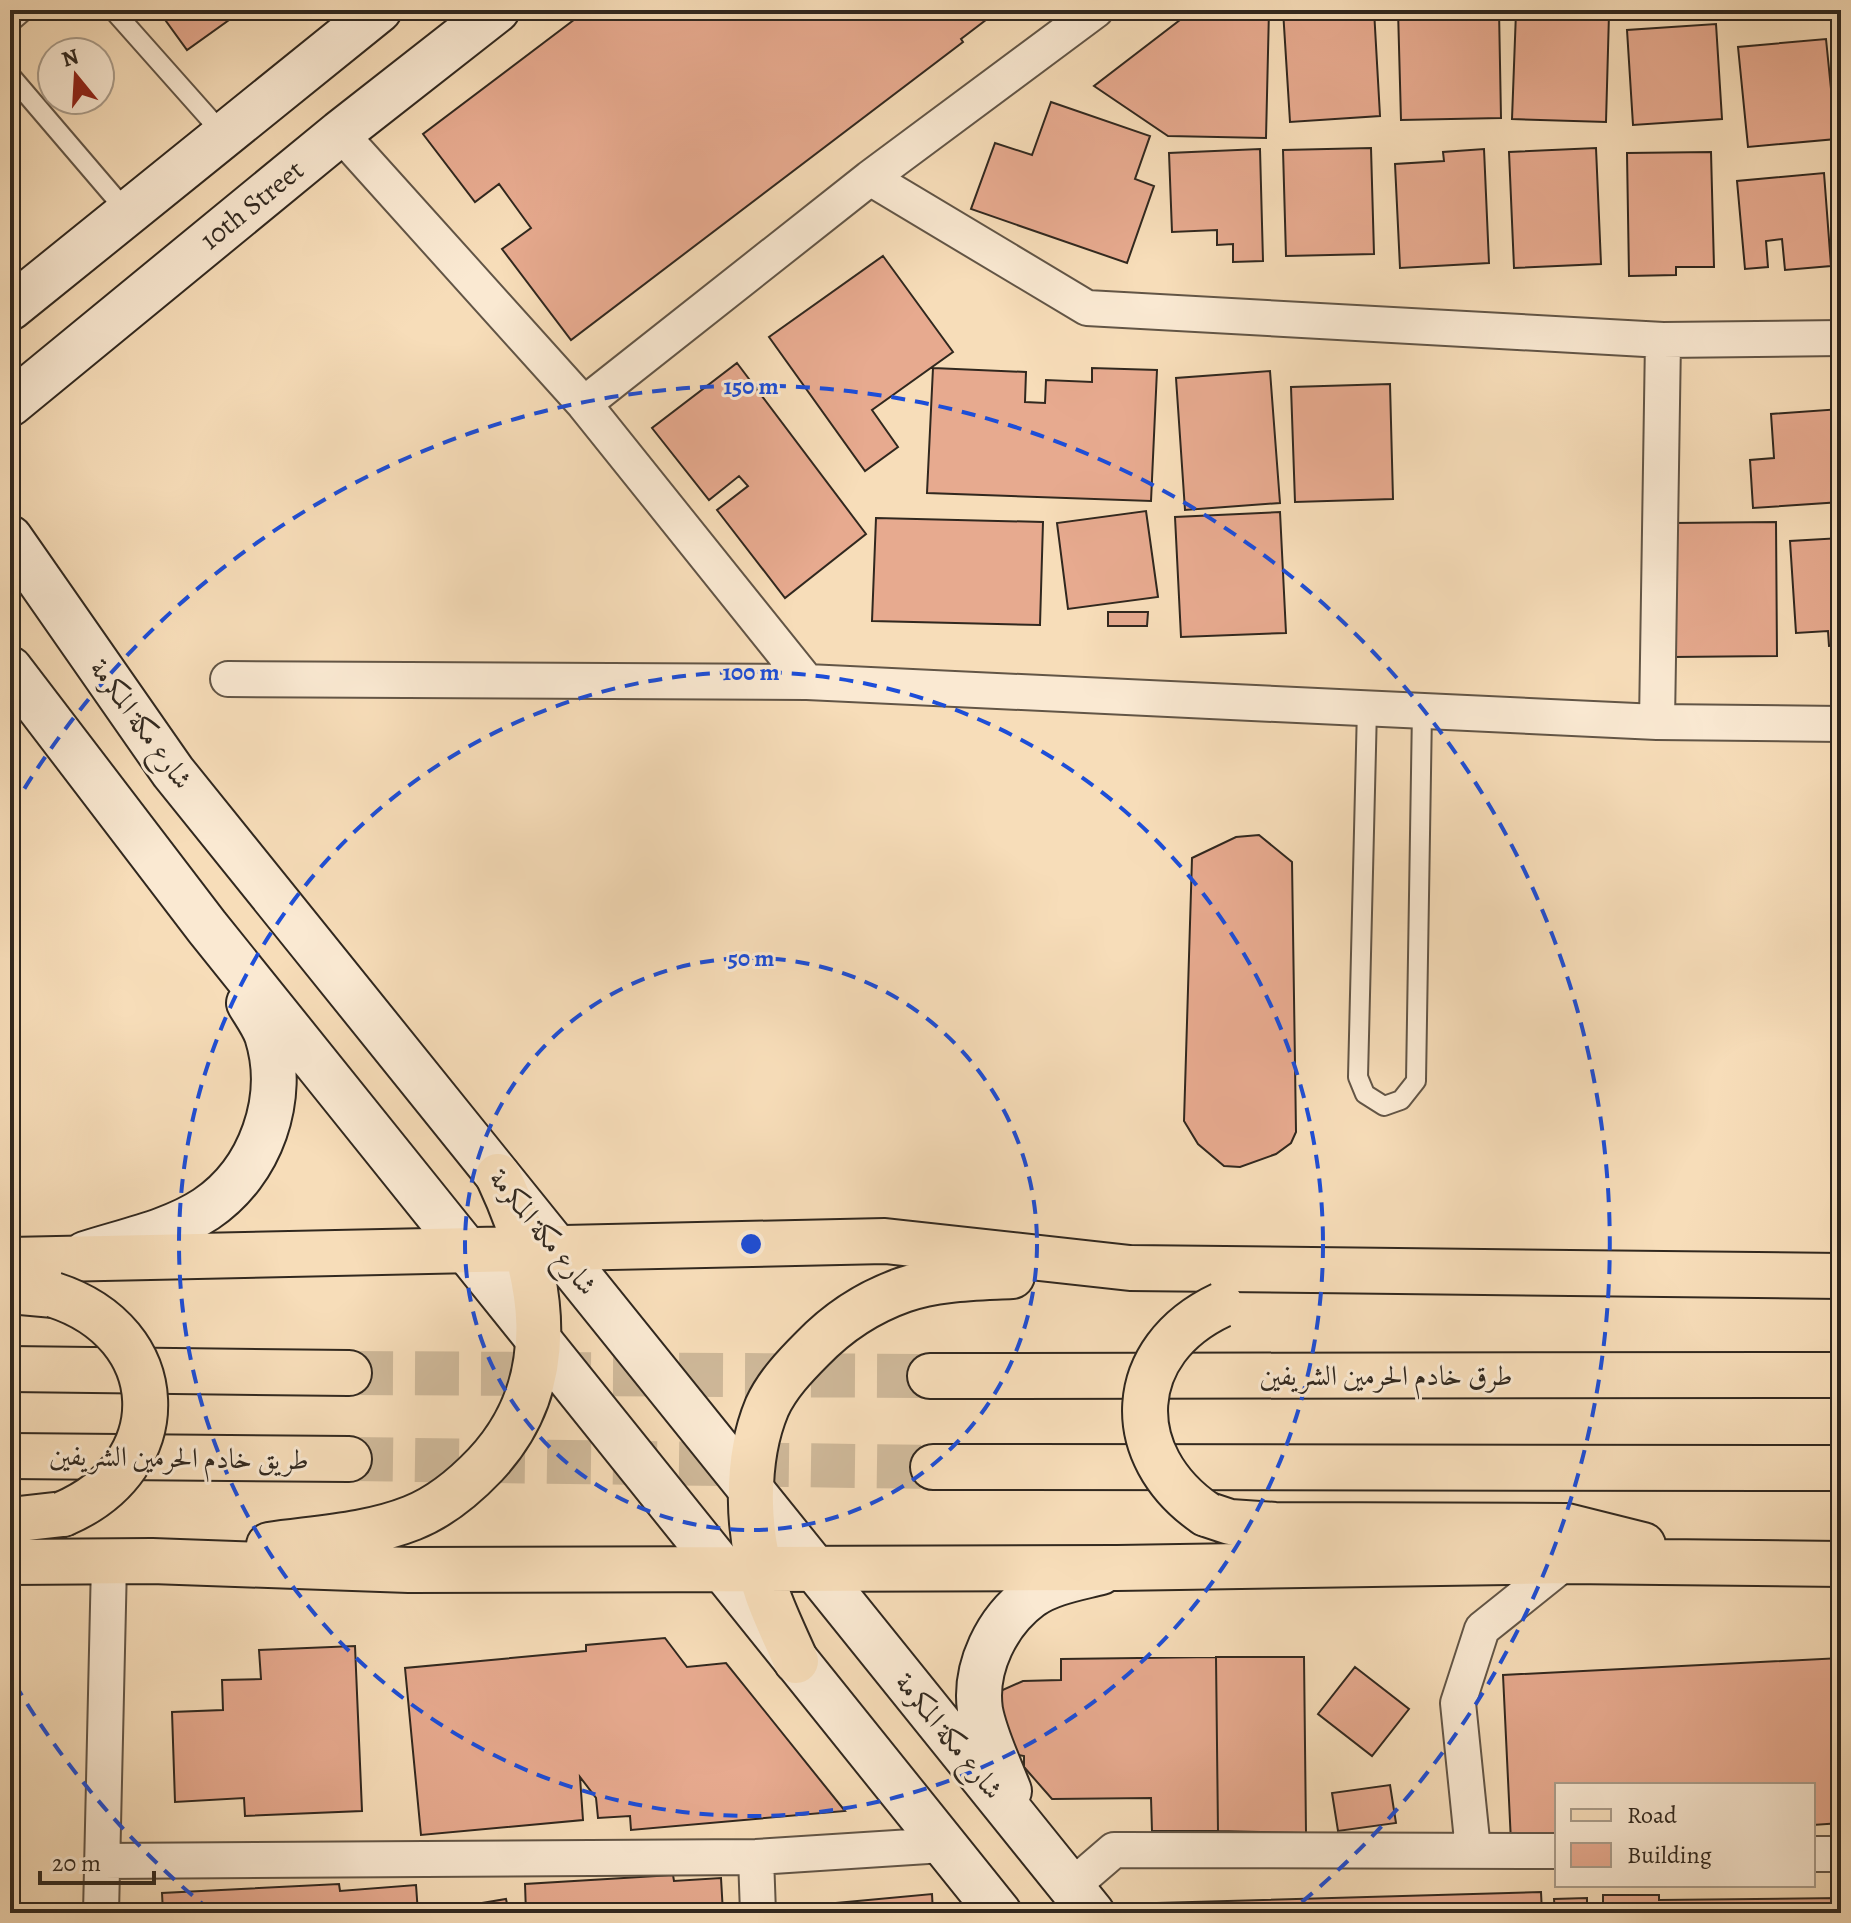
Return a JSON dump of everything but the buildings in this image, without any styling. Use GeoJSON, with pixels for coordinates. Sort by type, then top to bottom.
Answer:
{"type":"FeatureCollection","features":[{"type":"Feature","properties":{"kind":"main road"},"geometry":{"type":"LineString","coordinates":[[10,308],[379,10]]}},
{"type":"Feature","properties":{"kind":"main road","name":"10th Street"},"geometry":{"type":"LineString","coordinates":[[10,404],[340,133],[497,10]]}},
{"type":"Feature","properties":{"kind":"main road","name":"شارع مكة المكرمة"},"geometry":{"type":"LineString","coordinates":[[10,538],[173,772],[498,1176],[542,1248],[752,1492],[1082,1900]]}},
{"type":"Feature","properties":{"kind":"main road"},"geometry":{"type":"LineString","coordinates":[[17,686],[537,1338],[742,1570],[796,1661],[999,1913]]}},
{"type":"Feature","properties":{"kind":"main road"},"geometry":{"type":"LineString","coordinates":[[77,1257],[183,1221],[206,1209],[241,1177],[257,1154],[270,1106],[273,1060],[266,1033],[207,927]]}},
{"type":"Feature","properties":{"kind":"main road"},"geometry":{"type":"LineString","coordinates":[[10,1260],[885,1241],[1130,1268]]}},
{"type":"Feature","properties":{"kind":"main road"},"geometry":{"type":"LineString","coordinates":[[130,1562],[384,1529],[444,1501],[469,1481],[512,1430],[532,1384],[542,1248]]}},
{"type":"Feature","properties":{"kind":"main road"},"geometry":{"type":"LineString","coordinates":[[742,1570],[754,1459],[768,1406],[802,1359],[829,1332],[862,1309],[903,1290],[945,1280],[1130,1268],[1841,1276]]}},
{"type":"Feature","properties":{"kind":"main road"},"geometry":{"type":"LineString","coordinates":[[1659,1274],[1505,1297],[1252,1298],[1221,1305],[1197,1316],[1181,1330],[1152,1368],[1146,1392],[1145,1418],[1154,1457],[1177,1492],[1206,1514],[1230,1522],[1275,1525],[1567,1526],[1713,1563]]}},
{"type":"Feature","properties":{"kind":"main road"},"geometry":{"type":"LineString","coordinates":[[10,1291],[54,1295],[82,1304],[122,1336],[138,1371],[143,1411],[141,1435],[126,1469],[89,1503],[63,1514],[10,1520]]}},
{"type":"Feature","properties":{"kind":"main road"},"geometry":{"type":"LineString","coordinates":[[10,1369],[349,1373]]}},
{"type":"Feature","properties":{"kind":"main road","name":"طرق خادم الحرمين الشريفين"},"geometry":{"type":"LineString","coordinates":[[930,1376],[1841,1375]]}},
{"type":"Feature","properties":{"kind":"main road","name":"طريق خادم الحرمين الشريفين"},"geometry":{"type":"LineString","coordinates":[[10,1456],[349,1459]]}},
{"type":"Feature","properties":{"kind":"main road"},"geometry":{"type":"LineString","coordinates":[[933,1467],[1841,1468]]}},
{"type":"Feature","properties":{"kind":"main road"},"geometry":{"type":"LineString","coordinates":[[10,1562],[130,1562],[409,1570],[1117,1568],[1567,1561],[1841,1564]]}},
{"type":"Feature","properties":{"kind":"main road"},"geometry":{"type":"LineString","coordinates":[[1022,1827],[980,1710],[983,1666],[993,1641],[1008,1617],[1033,1595],[1061,1582],[1117,1568]]}},
{"type":"Feature","properties":{"kind":"street"},"geometry":{"type":"LineString","coordinates":[[584,404],[870,178],[1096,10]]}},
{"type":"Feature","properties":{"kind":"street"},"geometry":{"type":"LineString","coordinates":[[340,133],[584,404],[807,682]]}},
{"type":"Feature","properties":{"kind":"street"},"geometry":{"type":"LineString","coordinates":[[870,178],[1087,308],[1663,340],[1841,338]]}},
{"type":"Feature","properties":{"kind":"street"},"geometry":{"type":"LineString","coordinates":[[1657,722],[1663,340]]}},
{"type":"Feature","properties":{"kind":"street"},"geometry":{"type":"LineString","coordinates":[[228,679],[807,682],[1657,722],[1841,724]]}},
{"type":"Feature","properties":{"kind":"street"},"geometry":{"type":"LineString","coordinates":[[1473,1850],[1458,1703],[1482,1629],[1567,1561]]}},
{"type":"Feature","properties":{"kind":"street"},"geometry":{"type":"LineString","coordinates":[[101,1913],[102,1861],[130,1562]]}},
{"type":"Feature","properties":{"kind":"street"},"geometry":{"type":"LineString","coordinates":[[102,1861],[756,1857],[943,1845]]}},
{"type":"Feature","properties":{"kind":"street"},"geometry":{"type":"LineString","coordinates":[[1082,1900],[1114,1850],[1555,1851]]}},
{"type":"Feature","properties":{"kind":"street"},"geometry":{"type":"LineString","coordinates":[[1815,1854],[1841,1854]]}},
{"type":"Feature","properties":{"kind":"street"},"geometry":{"type":"LineString","coordinates":[[756,1857],[758,1913]]}},
{"type":"Feature","properties":{"kind":"lane"},"geometry":{"type":"LineString","coordinates":[[10,23],[25,10]]}},
{"type":"Feature","properties":{"kind":"lane"},"geometry":{"type":"LineString","coordinates":[[113,10],[224,135]]}},
{"type":"Feature","properties":{"kind":"lane"},"geometry":{"type":"LineString","coordinates":[[10,75],[128,213]]}},
{"type":"Feature","properties":{"kind":"lane"},"geometry":{"type":"LineString","coordinates":[[1367,708],[1358,1077],[1365,1094],[1384,1106],[1401,1100],[1416,1081],[1422,711]]}},
{"type":"Feature","properties":{"kind":"tunnel"},"geometry":{"type":"LineString","coordinates":[[349,1373],[930,1376]]}},
{"type":"Feature","properties":{"kind":"tunnel"},"geometry":{"type":"LineString","coordinates":[[349,1459],[933,1467]]}}]}
